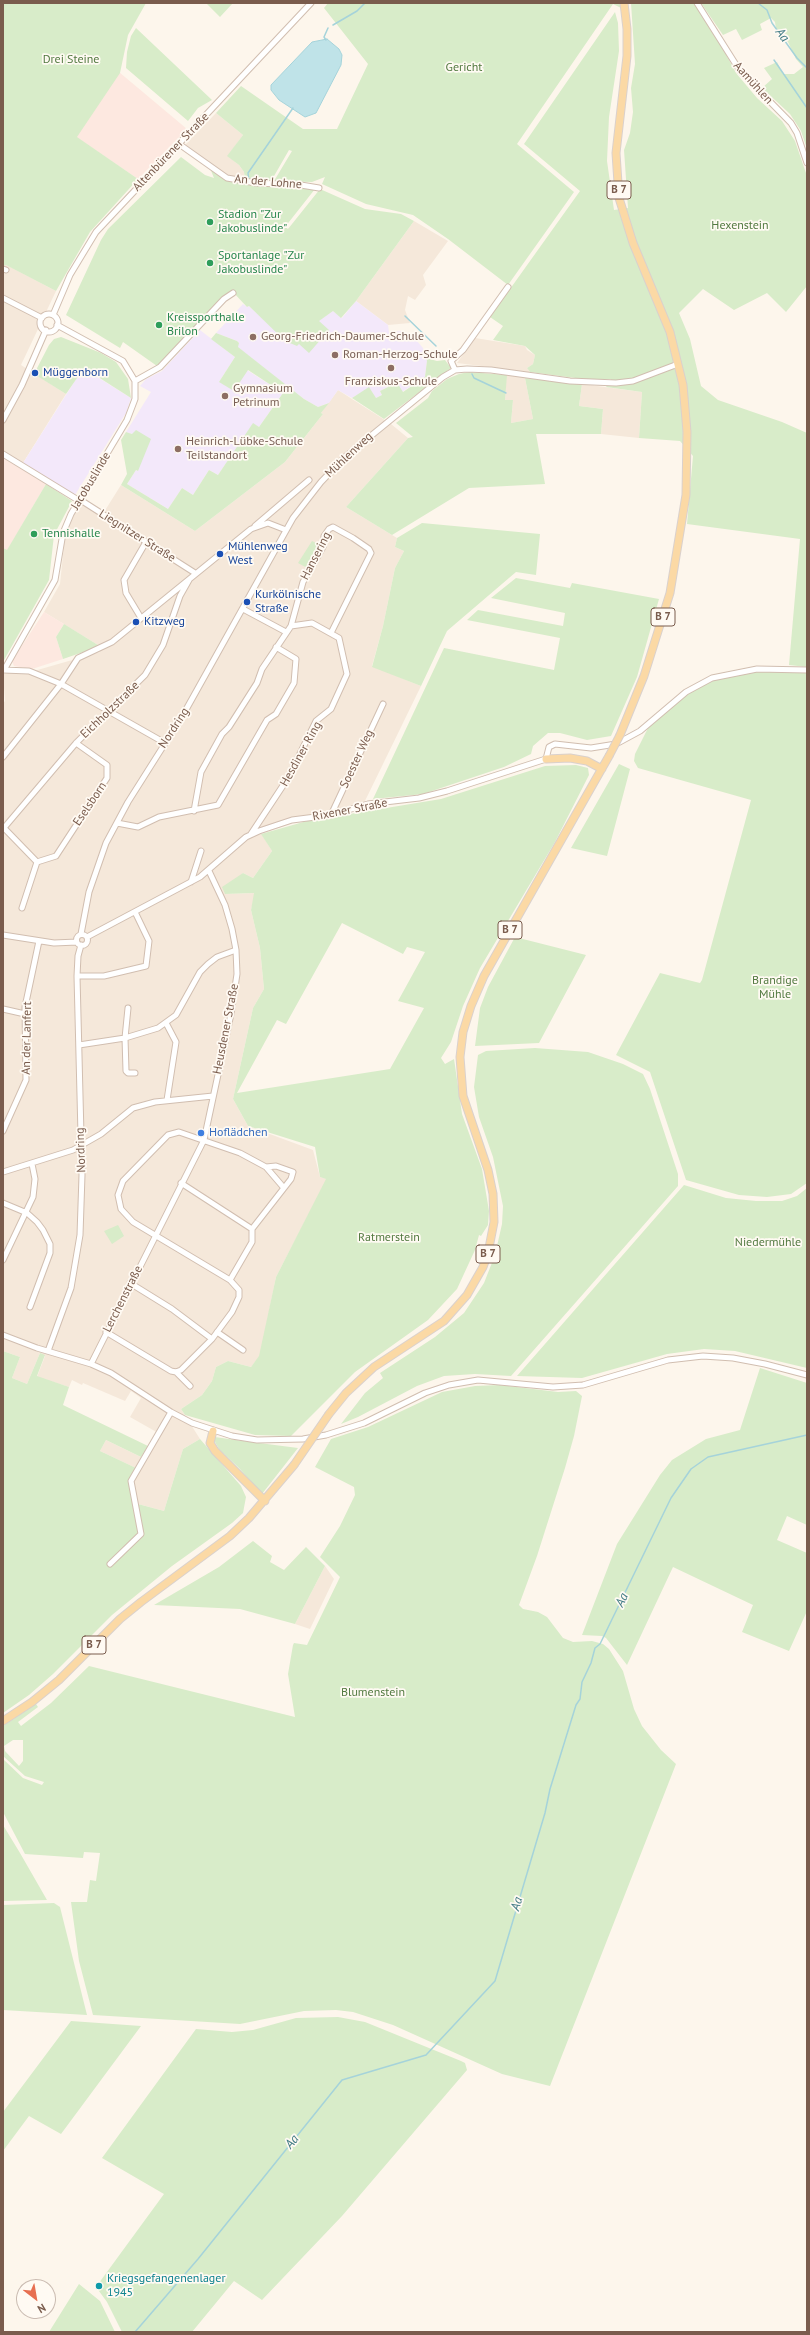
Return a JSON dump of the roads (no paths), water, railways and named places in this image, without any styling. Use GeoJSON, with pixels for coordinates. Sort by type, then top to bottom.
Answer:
{"type":"FeatureCollection","features":[{"type":"Feature","properties":{"kind":"main road","name":"B 7"},"geometry":{"type":"LineString","coordinates":[[3,1721],[32,1702],[59,1680],[136,1606],[230,1536],[265,1501],[294,1465],[329,1414],[346,1393],[374,1367],[431,1330],[458,1308],[476,1279],[488,1253],[494,1222],[493,1194],[488,1170],[462,1096],[460,1057],[461,1044],[471,1006],[484,976],[620,735],[644,676],[670,593],[686,495],[685,402],[683,385],[665,317],[633,243],[620,198],[616,153],[627,56],[627,29],[624,3]]}},
{"type":"Feature","properties":{"kind":"main road"},"geometry":{"type":"LineString","coordinates":[[546,759],[570,758],[587,762],[602,769]]}},
{"type":"Feature","properties":{"kind":"main road"},"geometry":{"type":"LineString","coordinates":[[213,1431],[210,1443],[215,1452],[265,1501]]}},
{"type":"Feature","properties":{"kind":"street","name":"Altenbürener Straße"},"geometry":{"type":"LineString","coordinates":[[53,315],[70,275],[90,239],[311,3]]}},
{"type":"Feature","properties":{"kind":"street","name":"Aamühlen"},"geometry":{"type":"LineString","coordinates":[[697,3],[740,71],[791,123],[797,133],[807,163]]}},
{"type":"Feature","properties":{"kind":"street","name":"An der Lohne"},"geometry":{"type":"LineString","coordinates":[[179,144],[227,178],[256,183],[301,185],[318,188]]}},
{"type":"Feature","properties":{"kind":"street"},"geometry":{"type":"LineString","coordinates":[[455,370],[452,361],[463,350],[508,287]]}},
{"type":"Feature","properties":{"kind":"street"},"geometry":{"type":"LineString","coordinates":[[57,325],[118,358],[128,368],[135,381],[160,367],[224,299],[233,293]]}},
{"type":"Feature","properties":{"kind":"street"},"geometry":{"type":"LineString","coordinates":[[3,298],[42,318]]}},
{"type":"Feature","properties":{"kind":"street"},"geometry":{"type":"LineString","coordinates":[[45,315],[53,315],[57,319],[57,325],[54,330],[46,330],[41,325],[42,318],[45,315]]}},
{"type":"Feature","properties":{"kind":"street"},"geometry":{"type":"LineString","coordinates":[[3,420],[22,385],[46,330]]}},
{"type":"Feature","properties":{"kind":"street","name":"Mühlenweg"},"geometry":{"type":"LineString","coordinates":[[251,529],[268,523],[286,530],[318,486],[345,457],[443,377],[455,370],[467,368],[570,381],[616,383],[633,381],[678,364]]}},
{"type":"Feature","properties":{"kind":"street","name":"Jacobuslinde"},"geometry":{"type":"LineString","coordinates":[[4,670],[55,580],[63,533],[78,500],[131,413],[135,399],[135,381]]}},
{"type":"Feature","properties":{"kind":"street","name":"Liegnitzer Straße"},"geometry":{"type":"LineString","coordinates":[[3,454],[146,542],[194,574]]}},
{"type":"Feature","properties":{"kind":"street","name":"Mühlenweg"},"geometry":{"type":"LineString","coordinates":[[3,757],[61,684],[78,658],[106,646],[251,529],[309,480]]}},
{"type":"Feature","properties":{"kind":"street","name":"Hansering"},"geometry":{"type":"LineString","coordinates":[[291,626],[303,582],[323,547],[324,536],[329,529],[333,527],[354,538],[371,553],[331,633]]}},
{"type":"Feature","properties":{"kind":"street","name":"Nordring"},"geometry":{"type":"LineString","coordinates":[[48,1351],[71,1288],[77,1260],[82,1202],[78,1045],[78,936],[81,934],[89,892],[106,843],[147,769],[183,715],[286,530]]}},
{"type":"Feature","properties":{"kind":"street"},"geometry":{"type":"LineString","coordinates":[[141,618],[126,593],[124,580],[146,542]]}},
{"type":"Feature","properties":{"kind":"street","name":"Eichholzstraße"},"geometry":{"type":"LineString","coordinates":[[4,828],[76,743],[136,685],[148,671],[163,646],[180,596],[194,574]]}},
{"type":"Feature","properties":{"kind":"street"},"geometry":{"type":"LineString","coordinates":[[171,593],[178,592],[180,596]]}},
{"type":"Feature","properties":{"kind":"street"},"geometry":{"type":"LineString","coordinates":[[243,609],[286,632]]}},
{"type":"Feature","properties":{"kind":"street","name":"Hesdiner Ring"},"geometry":{"type":"LineString","coordinates":[[251,834],[288,778],[316,721],[331,709],[346,674],[340,640],[331,633],[310,622],[291,626]]}},
{"type":"Feature","properties":{"kind":"street"},"geometry":{"type":"LineString","coordinates":[[194,810],[201,772],[222,734],[229,727],[257,683],[260,672],[291,626]]}},
{"type":"Feature","properties":{"kind":"street"},"geometry":{"type":"LineString","coordinates":[[117,823],[138,827],[156,818],[218,805],[267,720],[276,714],[295,682],[294,672],[297,664],[296,659],[276,647]]}},
{"type":"Feature","properties":{"kind":"street"},"geometry":{"type":"LineString","coordinates":[[546,759],[549,747],[554,744],[591,748],[606,747],[623,741],[640,731],[686,692],[712,678],[757,669],[807,670]]}},
{"type":"Feature","properties":{"kind":"street"},"geometry":{"type":"LineString","coordinates":[[4,670],[32,671],[61,684],[165,743]]}},
{"type":"Feature","properties":{"kind":"street","name":"Soester Weg"},"geometry":{"type":"LineString","coordinates":[[331,815],[383,704]]}},
{"type":"Feature","properties":{"kind":"street","name":"Eselsborn"},"geometry":{"type":"LineString","coordinates":[[37,862],[56,856],[107,778],[107,765],[76,743]]}},
{"type":"Feature","properties":{"kind":"street","name":"Rixener Straße"},"geometry":{"type":"LineString","coordinates":[[87,937],[209,871],[251,834],[292,820],[331,815],[368,804],[429,796],[546,759]]}},
{"type":"Feature","properties":{"kind":"street"},"geometry":{"type":"LineString","coordinates":[[4,828],[37,862],[22,908]]}},
{"type":"Feature","properties":{"kind":"street"},"geometry":{"type":"LineString","coordinates":[[191,882],[201,851]]}},
{"type":"Feature","properties":{"kind":"street","name":"Heusdener Straße"},"geometry":{"type":"LineString","coordinates":[[209,871],[225,905],[236,950],[234,996],[213,1096]]}},
{"type":"Feature","properties":{"kind":"street"},"geometry":{"type":"LineString","coordinates":[[77,976],[104,976],[146,966],[149,941],[135,912]]}},
{"type":"Feature","properties":{"kind":"street"},"geometry":{"type":"LineString","coordinates":[[3,935],[54,943],[87,942],[87,937],[81,934]]}},
{"type":"Feature","properties":{"kind":"street","name":"An der Lanfert"},"geometry":{"type":"LineString","coordinates":[[3,1131],[26,1080],[25,1014],[39,941]]}},
{"type":"Feature","properties":{"kind":"street"},"geometry":{"type":"LineString","coordinates":[[78,1045],[143,1034],[166,1023],[176,1015],[186,1001],[194,983],[208,964],[217,957],[236,950]]}},
{"type":"Feature","properties":{"kind":"street"},"geometry":{"type":"LineString","coordinates":[[128,1008],[125,1038],[126,1071],[128,1073],[135,1073]]}},
{"type":"Feature","properties":{"kind":"street"},"geometry":{"type":"LineString","coordinates":[[3,1009],[25,1014]]}},
{"type":"Feature","properties":{"kind":"street"},"geometry":{"type":"LineString","coordinates":[[166,1023],[176,1042],[167,1100]]}},
{"type":"Feature","properties":{"kind":"street"},"geometry":{"type":"LineString","coordinates":[[3,1172],[62,1155],[100,1134],[134,1108],[167,1100],[213,1096]]}},
{"type":"Feature","properties":{"kind":"street","name":"Lerchenstraße"},"geometry":{"type":"LineString","coordinates":[[91,1364],[130,1283],[204,1140],[213,1096]]}},
{"type":"Feature","properties":{"kind":"street"},"geometry":{"type":"LineString","coordinates":[[106,1332],[170,1371],[176,1372],[181,1370],[212,1339],[239,1297],[239,1290],[230,1280],[133,1222],[121,1209],[118,1195],[122,1181],[168,1134],[179,1132],[240,1153],[266,1167],[284,1188]]}},
{"type":"Feature","properties":{"kind":"street"},"geometry":{"type":"LineString","coordinates":[[3,1260],[5,1249],[27,1213],[35,1188],[32,1164]]}},
{"type":"Feature","properties":{"kind":"street"},"geometry":{"type":"LineString","coordinates":[[230,1280],[252,1242],[252,1229],[291,1179],[292,1172],[276,1166],[266,1167]]}},
{"type":"Feature","properties":{"kind":"street"},"geometry":{"type":"LineString","coordinates":[[181,1184],[252,1229]]}},
{"type":"Feature","properties":{"kind":"street"},"geometry":{"type":"LineString","coordinates":[[3,1203],[27,1213],[44,1230],[50,1244],[50,1253],[30,1307]]}},
{"type":"Feature","properties":{"kind":"street"},"geometry":{"type":"LineString","coordinates":[[130,1283],[172,1309],[212,1339]]}},
{"type":"Feature","properties":{"kind":"street"},"geometry":{"type":"LineString","coordinates":[[217,1332],[243,1350]]}},
{"type":"Feature","properties":{"kind":"street"},"geometry":{"type":"LineString","coordinates":[[3,1335],[91,1364],[128,1383],[171,1412],[213,1431],[257,1440],[308,1438],[326,1435],[364,1423],[425,1393],[448,1385],[478,1380],[553,1387],[583,1385],[668,1360],[703,1356],[733,1358],[807,1375]]}},
{"type":"Feature","properties":{"kind":"street"},"geometry":{"type":"LineString","coordinates":[[176,1372],[190,1386]]}},
{"type":"Feature","properties":{"kind":"street"},"geometry":{"type":"LineString","coordinates":[[110,1564],[141,1534],[132,1480],[171,1412]]}},
{"type":"Feature","properties":{"kind":"water"},"geometry":{"type":"Polygon","coordinates":[[[327,39],[339,49],[342,55],[341,65],[316,113],[305,117],[279,100],[271,90],[271,85],[312,42],[327,39]]]}},
{"type":"Feature","properties":{"kind":"waterway"},"geometry":{"type":"LineString","coordinates":[[333,25],[357,11],[365,3]]}},
{"type":"Feature","properties":{"kind":"waterway","name":"Aa"},"geometry":{"type":"LineString","coordinates":[[758,3],[767,10],[772,23],[797,58],[807,68]]}},
{"type":"Feature","properties":{"kind":"waterway"},"geometry":{"type":"LineString","coordinates":[[326,40],[324,37],[328,28]]}},
{"type":"Feature","properties":{"kind":"waterway"},"geometry":{"type":"LineString","coordinates":[[774,60],[807,108]]}},
{"type":"Feature","properties":{"kind":"waterway"},"geometry":{"type":"LineString","coordinates":[[249,181],[248,173],[293,108]]}},
{"type":"Feature","properties":{"kind":"waterway"},"geometry":{"type":"LineString","coordinates":[[405,316],[436,346]]}},
{"type":"Feature","properties":{"kind":"waterway"},"geometry":{"type":"LineString","coordinates":[[472,374],[474,378],[506,393]]}},
{"type":"Feature","properties":{"kind":"waterway","name":"Aa"},"geometry":{"type":"LineString","coordinates":[[135,2332],[198,2259],[342,2080],[426,2055],[495,1981],[545,1813],[550,1789],[576,1705],[580,1699],[582,1682],[591,1663],[595,1648],[600,1644],[671,1498],[691,1469],[708,1457],[807,1435]]}},
{"type":"Feature","properties":{"kind":"place","name":"Stadion \"Zur Jakobuslinde\""},"geometry":{"type":"Point","coordinates":[210,222]}},
{"type":"Feature","properties":{"kind":"place","name":"Sportanlage \"Zur Jakobuslinde\""},"geometry":{"type":"Point","coordinates":[210,263]}},
{"type":"Feature","properties":{"kind":"place","name":"Kreissporthalle Brilon"},"geometry":{"type":"Point","coordinates":[159,325]}},
{"type":"Feature","properties":{"kind":"place","name":"Georg-Friedrich-Daumer-Schule"},"geometry":{"type":"Point","coordinates":[253,337]}},
{"type":"Feature","properties":{"kind":"place","name":"Roman-Herzog-Schule"},"geometry":{"type":"Point","coordinates":[335,355]}},
{"type":"Feature","properties":{"kind":"place","name":"Franziskus-Schule"},"geometry":{"type":"Point","coordinates":[391,368]}},
{"type":"Feature","properties":{"kind":"place","name":"Müggenborn"},"geometry":{"type":"Point","coordinates":[35,373]}},
{"type":"Feature","properties":{"kind":"place","name":"Gymnasium Petrinum"},"geometry":{"type":"Point","coordinates":[225,396]}},
{"type":"Feature","properties":{"kind":"place","name":"Heinrich-Lübke-Schule Teilstandort"},"geometry":{"type":"Point","coordinates":[178,449]}},
{"type":"Feature","properties":{"kind":"place","name":"Tennishalle"},"geometry":{"type":"Point","coordinates":[34,534]}},
{"type":"Feature","properties":{"kind":"place","name":"Mühlenweg West"},"geometry":{"type":"Point","coordinates":[220,554]}},
{"type":"Feature","properties":{"kind":"place","name":"Kurkölnische Straße"},"geometry":{"type":"Point","coordinates":[247,602]}},
{"type":"Feature","properties":{"kind":"place","name":"Kitzweg"},"geometry":{"type":"Point","coordinates":[136,622]}},
{"type":"Feature","properties":{"kind":"place","name":"Hoflädchen"},"geometry":{"type":"Point","coordinates":[201,1133]}},
{"type":"Feature","properties":{"kind":"place","name":"Kriegsgefangenenlager 1945"},"geometry":{"type":"Point","coordinates":[99,2286]}},
{"type":"Feature","properties":{"kind":"park label","name":"Drei Steine"},"geometry":{"type":"Point","coordinates":[71,60]}},
{"type":"Feature","properties":{"kind":"park label","name":"Gericht"},"geometry":{"type":"Point","coordinates":[464,68]}},
{"type":"Feature","properties":{"kind":"park label","name":"Hexenstein"},"geometry":{"type":"Point","coordinates":[740,226]}},
{"type":"Feature","properties":{"kind":"park label","name":"Brandige Mühle"},"geometry":{"type":"Point","coordinates":[775,988]}},
{"type":"Feature","properties":{"kind":"park label","name":"Ratmerstein"},"geometry":{"type":"Point","coordinates":[389,1238]}},
{"type":"Feature","properties":{"kind":"park label","name":"Niedermühle"},"geometry":{"type":"Point","coordinates":[768,1243]}},
{"type":"Feature","properties":{"kind":"park label","name":"Blumenstein"},"geometry":{"type":"Point","coordinates":[373,1693]}}]}
